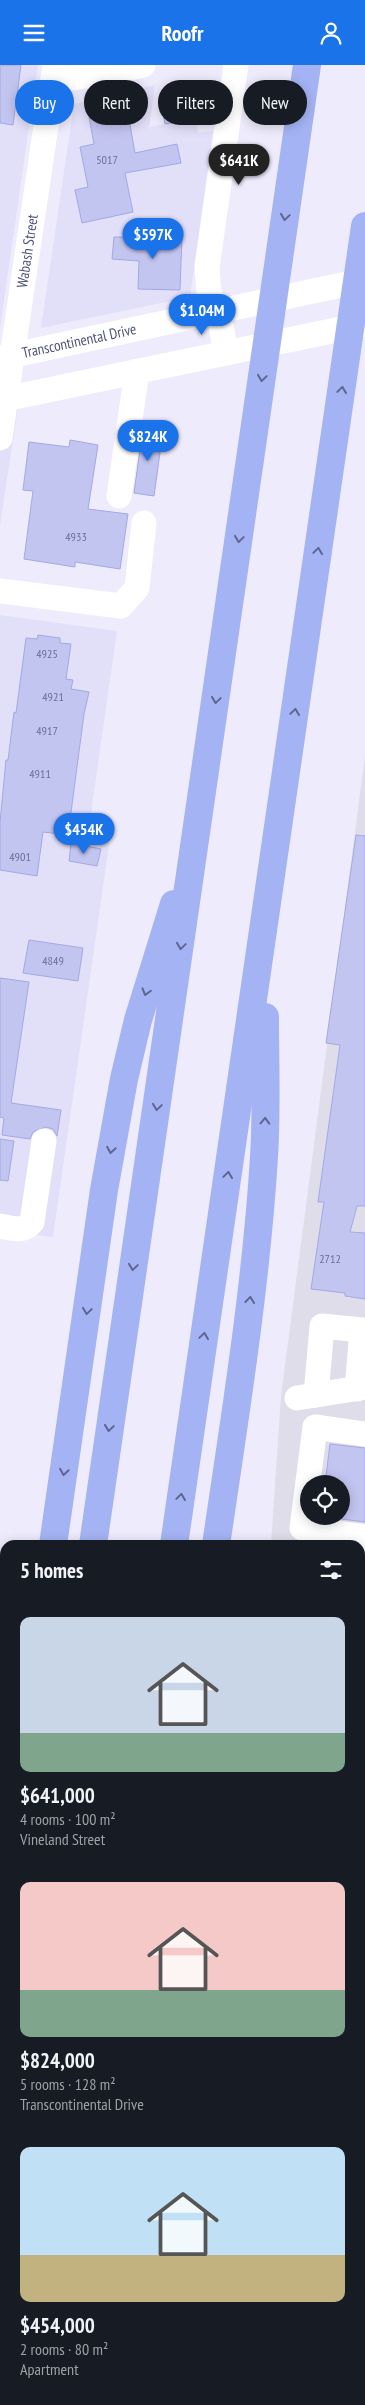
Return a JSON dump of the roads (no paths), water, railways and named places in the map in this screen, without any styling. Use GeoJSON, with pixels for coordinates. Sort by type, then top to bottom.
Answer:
{"type":"FeatureCollection","features":[{"type":"Feature","properties":{"kind":"highway"},"geometry":{"type":"LineString","coordinates":[[93,1540],[198,828],[307,65]]}},
{"type":"Feature","properties":{"kind":"highway"},"geometry":{"type":"LineString","coordinates":[[175,1540],[365,226]]}},
{"type":"Feature","properties":{"kind":"highway"},"geometry":{"type":"LineString","coordinates":[[52,1540],[58,1511],[104,1190],[124,1079],[154,964],[198,828]]}},
{"type":"Feature","properties":{"kind":"highway"},"geometry":{"type":"LineString","coordinates":[[217,1540],[254,1270],[264,1155],[264,929]]}},
{"type":"Feature","properties":{"kind":"highway"},"geometry":{"type":"LineString","coordinates":[[226,1540],[226,1511],[235,1418]]}},
{"type":"Feature","properties":{"kind":"street"},"geometry":{"type":"LineString","coordinates":[[54,72],[101,74],[143,65]]}},
{"type":"Feature","properties":{"kind":"street"},"geometry":{"type":"LineString","coordinates":[[226,352],[218,311],[209,293],[207,267],[236,65]]}},
{"type":"Feature","properties":{"kind":"street","name":"Wabash Street"},"geometry":{"type":"LineString","coordinates":[[0,438],[6,357],[54,72]]}},
{"type":"Feature","properties":{"kind":"street","name":"Transcontinental Drive"},"geometry":{"type":"LineString","coordinates":[[6,357],[365,280]]}},
{"type":"Feature","properties":{"kind":"street"},"geometry":{"type":"LineString","coordinates":[[3,399],[365,324]]}},
{"type":"Feature","properties":{"kind":"street"},"geometry":{"type":"LineString","coordinates":[[119,496],[137,371]]}},
{"type":"Feature","properties":{"kind":"street"},"geometry":{"type":"LineString","coordinates":[[0,591],[121,606],[137,588],[144,523]]}},
{"type":"Feature","properties":{"kind":"street"},"geometry":{"type":"LineString","coordinates":[[0,1227],[23,1229],[32,1222],[44,1141]]}},
{"type":"Feature","properties":{"kind":"street"},"geometry":{"type":"LineString","coordinates":[[322,1326],[362,1330],[361,1388],[307,1397],[322,1326]]}},
{"type":"Feature","properties":{"kind":"street"},"geometry":{"type":"LineString","coordinates":[[365,1434],[315,1427],[302,1528],[365,1537]]}}]}
